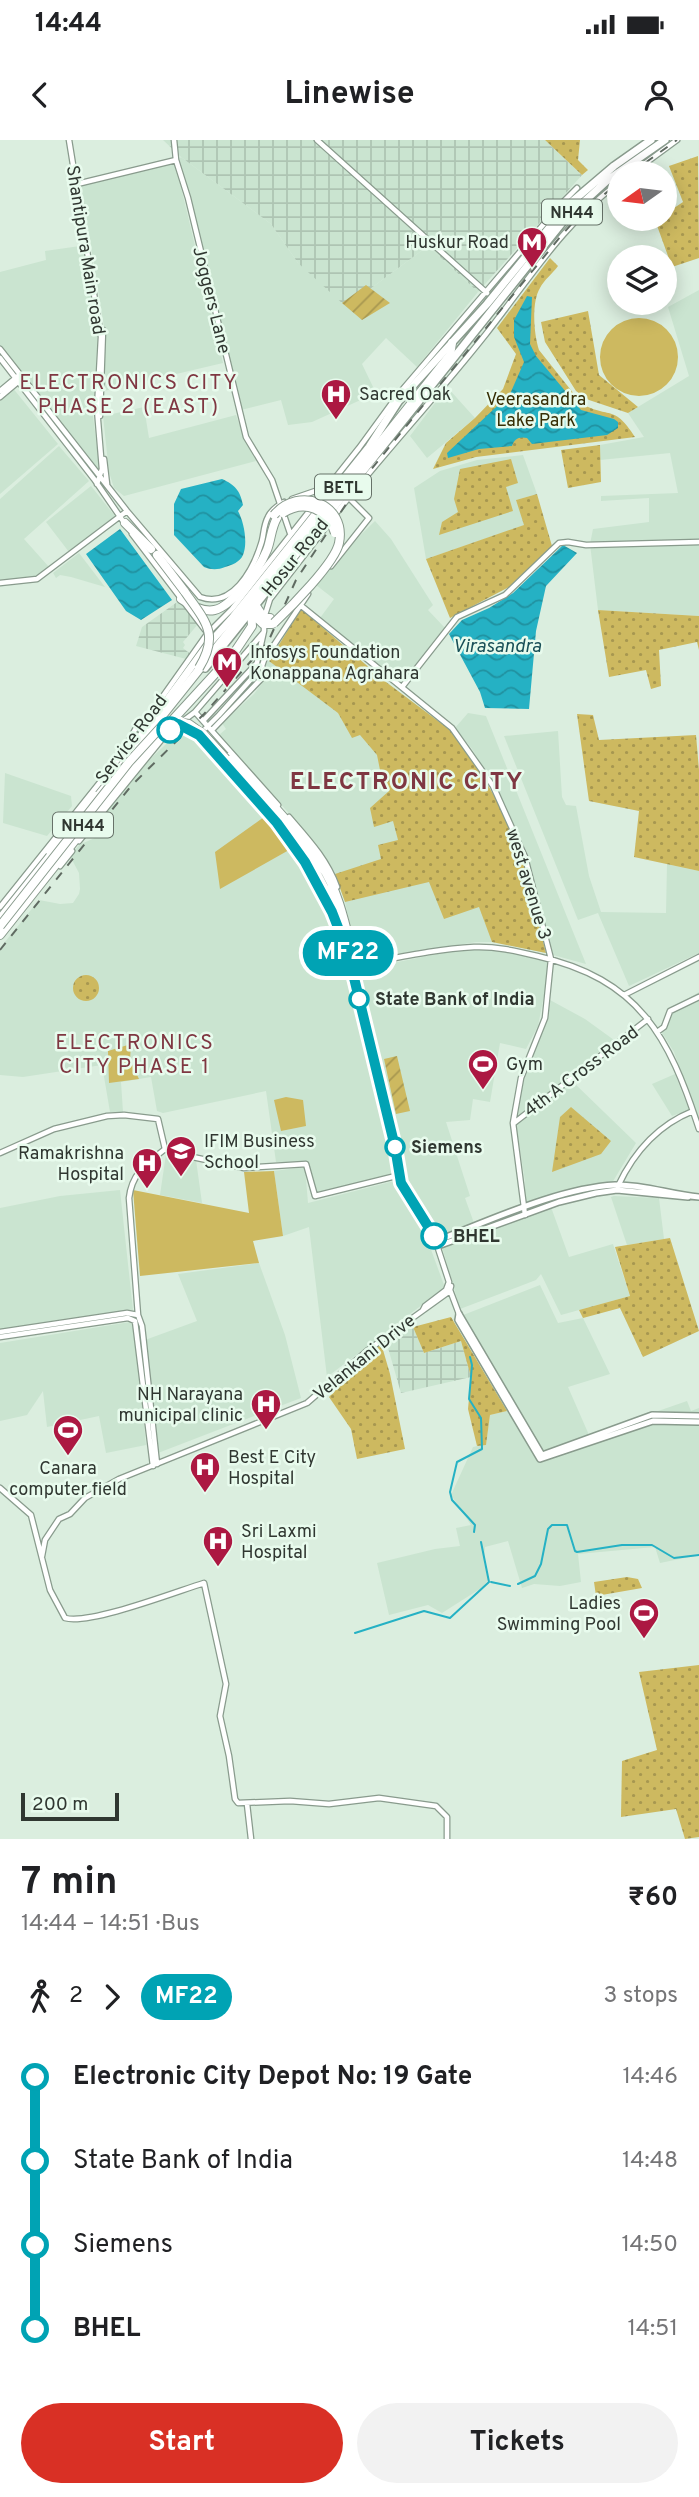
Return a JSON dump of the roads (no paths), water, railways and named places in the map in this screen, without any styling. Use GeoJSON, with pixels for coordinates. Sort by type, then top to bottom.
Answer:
{"type":"FeatureCollection","features":[{"type":"Feature","properties":{"kind":"highway","name":"Hosur Road"},"geometry":{"type":"LineString","coordinates":[[0,930],[140,753],[164,718],[347,496],[492,298],[579,190],[651,140]]}},
{"type":"Feature","properties":{"kind":"highway","name":"Hosur Road"},"geometry":{"type":"LineString","coordinates":[[0,918],[206,647],[369,447],[398,402],[580,203],[609,178],[665,140]]}},
{"type":"Feature","properties":{"kind":"highway","name":"BETL"},"geometry":{"type":"LineString","coordinates":[[199,668],[450,355],[447,346]]}},
{"type":"Feature","properties":{"kind":"highway"},"geometry":{"type":"LineString","coordinates":[[238,586],[257,563],[275,517],[289,503],[304,499],[313,500],[333,514],[337,520],[340,540],[331,560],[268,623],[254,608]]}},
{"type":"Feature","properties":{"kind":"highway"},"geometry":{"type":"LineString","coordinates":[[183,596],[195,608],[206,611],[220,609],[231,602],[263,560],[275,517]]}},
{"type":"Feature","properties":{"kind":"highway"},"geometry":{"type":"LineString","coordinates":[[0,918],[199,668],[209,651],[210,632],[205,621],[183,596],[168,570],[125,523]]}},
{"type":"Feature","properties":{"kind":"highway"},"geometry":{"type":"LineString","coordinates":[[0,930],[132,766],[234,653],[252,626],[254,608]]}},
{"type":"Feature","properties":{"kind":"highway"},"geometry":{"type":"LineString","coordinates":[[146,735],[164,721],[185,719],[202,728],[289,831],[314,868],[337,914],[350,953]]}},
{"type":"Feature","properties":{"kind":"highway"},"geometry":{"type":"LineString","coordinates":[[0,930],[129,762],[161,727],[176,722],[189,724],[228,758],[292,827],[322,866],[335,894],[350,953]]}},
{"type":"Feature","properties":{"kind":"main road"},"geometry":{"type":"LineString","coordinates":[[618,1188],[666,1196],[699,1197]]}},
{"type":"Feature","properties":{"kind":"main road"},"geometry":{"type":"LineString","coordinates":[[438,1243],[524,1212],[618,1188],[685,1194],[690,1197]]}},
{"type":"Feature","properties":{"kind":"main road"},"geometry":{"type":"LineString","coordinates":[[459,1314],[542,1455],[652,1415],[699,1416]]}},
{"type":"Feature","properties":{"kind":"main road"},"geometry":{"type":"LineString","coordinates":[[459,1314],[458,1320],[540,1459],[653,1421],[699,1422]]}},
{"type":"Feature","properties":{"kind":"street","name":"Shantipura Main road"},"geometry":{"type":"LineString","coordinates":[[69,140],[104,337],[100,417],[107,484]]}},
{"type":"Feature","properties":{"kind":"street","name":"Joggers Lane"},"geometry":{"type":"LineString","coordinates":[[174,140],[176,160],[188,198],[246,437],[272,480],[291,533]]}},
{"type":"Feature","properties":{"kind":"street"},"geometry":{"type":"LineString","coordinates":[[317,140],[492,298]]}},
{"type":"Feature","properties":{"kind":"street"},"geometry":{"type":"LineString","coordinates":[[648,161],[677,140]]}},
{"type":"Feature","properties":{"kind":"street"},"geometry":{"type":"LineString","coordinates":[[77,184],[176,160]]}},
{"type":"Feature","properties":{"kind":"street"},"geometry":{"type":"LineString","coordinates":[[210,728],[218,715],[254,676],[276,590],[347,496],[440,391],[552,248],[580,215],[607,193]]}},
{"type":"Feature","properties":{"kind":"street","name":"Shantipura Main road"},"geometry":{"type":"LineString","coordinates":[[80,199],[100,332],[97,410],[102,463],[97,484]]}},
{"type":"Feature","properties":{"kind":"street","name":"Service Road"},"geometry":{"type":"LineString","coordinates":[[0,907],[117,761],[136,728],[151,713],[207,634],[232,609],[397,396],[447,346]]}},
{"type":"Feature","properties":{"kind":"street"},"geometry":{"type":"LineString","coordinates":[[0,349],[147,556],[183,596],[207,634]]}},
{"type":"Feature","properties":{"kind":"street"},"geometry":{"type":"LineString","coordinates":[[0,358],[100,475],[196,594],[205,599],[217,600],[228,596],[238,586],[258,553],[268,516],[280,504],[328,487]]}},
{"type":"Feature","properties":{"kind":"street"},"geometry":{"type":"LineString","coordinates":[[0,391],[19,378]]}},
{"type":"Feature","properties":{"kind":"street"},"geometry":{"type":"LineString","coordinates":[[0,397],[19,378]]}},
{"type":"Feature","properties":{"kind":"street"},"geometry":{"type":"LineString","coordinates":[[199,735],[210,728],[263,677],[264,660],[299,604],[369,517],[347,496]]}},
{"type":"Feature","properties":{"kind":"street"},"geometry":{"type":"LineString","coordinates":[[0,583],[37,579],[125,523],[127,511]]}},
{"type":"Feature","properties":{"kind":"street"},"geometry":{"type":"LineString","coordinates":[[402,687],[457,617],[505,595],[559,543],[586,545],[699,542]]}},
{"type":"Feature","properties":{"kind":"street","name":"west avenue 3"},"geometry":{"type":"LineString","coordinates":[[299,604],[452,727],[493,786],[525,857],[551,959]]}},
{"type":"Feature","properties":{"kind":"street","name":"Service Road"},"geometry":{"type":"LineString","coordinates":[[0,940],[157,745],[170,730],[195,712],[268,623]]}},
{"type":"Feature","properties":{"kind":"street"},"geometry":{"type":"LineString","coordinates":[[203,721],[257,663]]}},
{"type":"Feature","properties":{"kind":"street"},"geometry":{"type":"LineString","coordinates":[[195,712],[312,843],[326,864],[342,904],[352,942],[350,953]]}},
{"type":"Feature","properties":{"kind":"street"},"geometry":{"type":"LineString","coordinates":[[178,724],[199,735],[277,823],[323,893],[350,953],[400,1175],[407,1192],[438,1243],[451,1281],[448,1292],[459,1314]]}},
{"type":"Feature","properties":{"kind":"street"},"geometry":{"type":"LineString","coordinates":[[353,966],[477,947],[507,949],[551,959],[593,974],[624,995],[657,1032],[678,1072],[699,1129]]}},
{"type":"Feature","properties":{"kind":"street"},"geometry":{"type":"LineString","coordinates":[[624,995],[699,957]]}},
{"type":"Feature","properties":{"kind":"street"},"geometry":{"type":"LineString","coordinates":[[524,1212],[513,1123],[521,1079],[545,1018],[551,959]]}},
{"type":"Feature","properties":{"kind":"street"},"geometry":{"type":"LineString","coordinates":[[657,1032],[664,1027],[670,1011],[699,997]]}},
{"type":"Feature","properties":{"kind":"street"},"geometry":{"type":"LineString","coordinates":[[361,1000],[399,1158],[400,1175]]}},
{"type":"Feature","properties":{"kind":"street","name":"4th A Cross Road"},"geometry":{"type":"LineString","coordinates":[[513,1123],[648,1019]]}},
{"type":"Feature","properties":{"kind":"street"},"geometry":{"type":"LineString","coordinates":[[618,1188],[631,1161],[658,1129],[693,1111]]}},
{"type":"Feature","properties":{"kind":"street"},"geometry":{"type":"LineString","coordinates":[[0,1153],[54,1129],[107,1116],[124,1115],[158,1119],[165,1149]]}},
{"type":"Feature","properties":{"kind":"street"},"geometry":{"type":"LineString","coordinates":[[165,1149],[244,1168],[306,1164],[314,1196],[400,1175]]}},
{"type":"Feature","properties":{"kind":"street"},"geometry":{"type":"LineString","coordinates":[[155,1465],[142,1326],[135,1317],[129,1198],[138,1171],[165,1149]]}},
{"type":"Feature","properties":{"kind":"street"},"geometry":{"type":"LineString","coordinates":[[423,1310],[448,1288],[445,1264]]}},
{"type":"Feature","properties":{"kind":"street","name":"Velankani Drive"},"geometry":{"type":"LineString","coordinates":[[41,1556],[45,1540],[59,1519],[70,1514],[85,1498],[119,1479],[307,1403],[365,1352],[448,1292]]}},
{"type":"Feature","properties":{"kind":"street"},"geometry":{"type":"LineString","coordinates":[[0,1332],[135,1317]]}},
{"type":"Feature","properties":{"kind":"street"},"geometry":{"type":"LineString","coordinates":[[0,1338],[135,1317]]}},
{"type":"Feature","properties":{"kind":"street"},"geometry":{"type":"LineString","coordinates":[[0,1488],[29,1513],[50,1590],[65,1618],[93,1618],[204,1583],[226,1684],[220,1716],[229,1756],[234,1799],[237,1803],[290,1801],[329,1804],[379,1798],[436,1806],[447,1817],[447,1839]]}},
{"type":"Feature","properties":{"kind":"street"},"geometry":{"type":"LineString","coordinates":[[247,1804],[251,1839]]}},
{"type":"Feature","properties":{"kind":"water","name":"Veerasandra Lake Park"},"geometry":{"type":"Polygon","coordinates":[[[527,296],[532,297],[530,344],[536,356],[581,410],[614,419],[618,422],[618,428],[607,435],[532,444],[527,438],[519,438],[512,446],[479,449],[448,458],[447,453],[510,394],[524,362],[514,337],[514,320],[527,296]]]}},
{"type":"Feature","properties":{"kind":"water"},"geometry":{"type":"Polygon","coordinates":[[[222,479],[234,486],[240,495],[243,505],[238,511],[244,527],[245,545],[243,555],[238,561],[212,569],[204,567],[174,535],[174,504],[181,489],[222,479]]]}},
{"type":"Feature","properties":{"kind":"water"},"geometry":{"type":"Polygon","coordinates":[[[120,529],[172,600],[141,620],[126,611],[86,554],[120,529]]]}},
{"type":"Feature","properties":{"kind":"water","name":"Virasandra"},"geometry":{"type":"Polygon","coordinates":[[[563,545],[577,553],[546,586],[536,631],[529,709],[485,708],[480,692],[449,634],[462,620],[513,593],[563,545]]]}},
{"type":"Feature","properties":{"kind":"waterway"},"geometry":{"type":"LineString","coordinates":[[470,1357],[472,1365],[469,1399],[481,1418],[482,1449],[457,1462],[450,1492],[452,1500],[475,1525],[474,1532]]}},
{"type":"Feature","properties":{"kind":"waterway"},"geometry":{"type":"LineString","coordinates":[[518,1584],[535,1576],[541,1564],[548,1529],[552,1525],[567,1525],[577,1552],[622,1545],[652,1545],[674,1558],[699,1555]]}},
{"type":"Feature","properties":{"kind":"waterway"},"geometry":{"type":"LineString","coordinates":[[355,1633],[424,1611],[450,1618],[489,1582],[481,1542]]}},
{"type":"Feature","properties":{"kind":"waterway"},"geometry":{"type":"LineString","coordinates":[[491,1582],[510,1586]]}},
{"type":"Feature","properties":{"kind":"railway"},"geometry":{"type":"LineString","coordinates":[[648,161],[677,140]]}},
{"type":"Feature","properties":{"kind":"railway"},"geometry":{"type":"LineString","coordinates":[[0,950],[131,786],[204,714],[268,642],[296,580],[360,483],[560,237],[583,211],[607,192]]}},
{"type":"Feature","properties":{"kind":"place","name":"Huskur Road"},"geometry":{"type":"Point","coordinates":[532,269]}},
{"type":"Feature","properties":{"kind":"place","name":"Sacred Oak"},"geometry":{"type":"Point","coordinates":[336,421]}},
{"type":"Feature","properties":{"kind":"place","name":"Infosys Foundation Konappana Agrahara"},"geometry":{"type":"Point","coordinates":[227,689]}},
{"type":"Feature","properties":{"kind":"place","name":"State Bank of India"},"geometry":{"type":"Point","coordinates":[359,999]}},
{"type":"Feature","properties":{"kind":"place","name":"Gym"},"geometry":{"type":"Point","coordinates":[483,1091]}},
{"type":"Feature","properties":{"kind":"place","name":"Siemens"},"geometry":{"type":"Point","coordinates":[395,1147]}},
{"type":"Feature","properties":{"kind":"place","name":"IFIM Business School"},"geometry":{"type":"Point","coordinates":[181,1178]}},
{"type":"Feature","properties":{"kind":"place","name":"Ramakrishna Hospital"},"geometry":{"type":"Point","coordinates":[147,1190]}},
{"type":"Feature","properties":{"kind":"place","name":"BHEL"},"geometry":{"type":"Point","coordinates":[434,1236]}},
{"type":"Feature","properties":{"kind":"place","name":"NH Narayana municipal clinic"},"geometry":{"type":"Point","coordinates":[266,1431]}},
{"type":"Feature","properties":{"kind":"place","name":"Canara computer field"},"geometry":{"type":"Point","coordinates":[68,1457]}},
{"type":"Feature","properties":{"kind":"place","name":"Best E City Hospital"},"geometry":{"type":"Point","coordinates":[205,1494]}},
{"type":"Feature","properties":{"kind":"place","name":"Sri Laxmi Hospital"},"geometry":{"type":"Point","coordinates":[218,1568]}},
{"type":"Feature","properties":{"kind":"place","name":"Ladies Swimming Pool"},"geometry":{"type":"Point","coordinates":[644,1640]}},
{"type":"Feature","properties":{"kind":"district","name":"ELECTRONICS CITY PHASE 2 (EAST)"},"geometry":{"type":"Point","coordinates":[129,394]}},
{"type":"Feature","properties":{"kind":"district","name":"ELECTRONIC CITY"},"geometry":{"type":"Point","coordinates":[407,781]}},
{"type":"Feature","properties":{"kind":"district","name":"ELECTRONICS CITY PHASE 1"},"geometry":{"type":"Point","coordinates":[135,1054]}}]}
